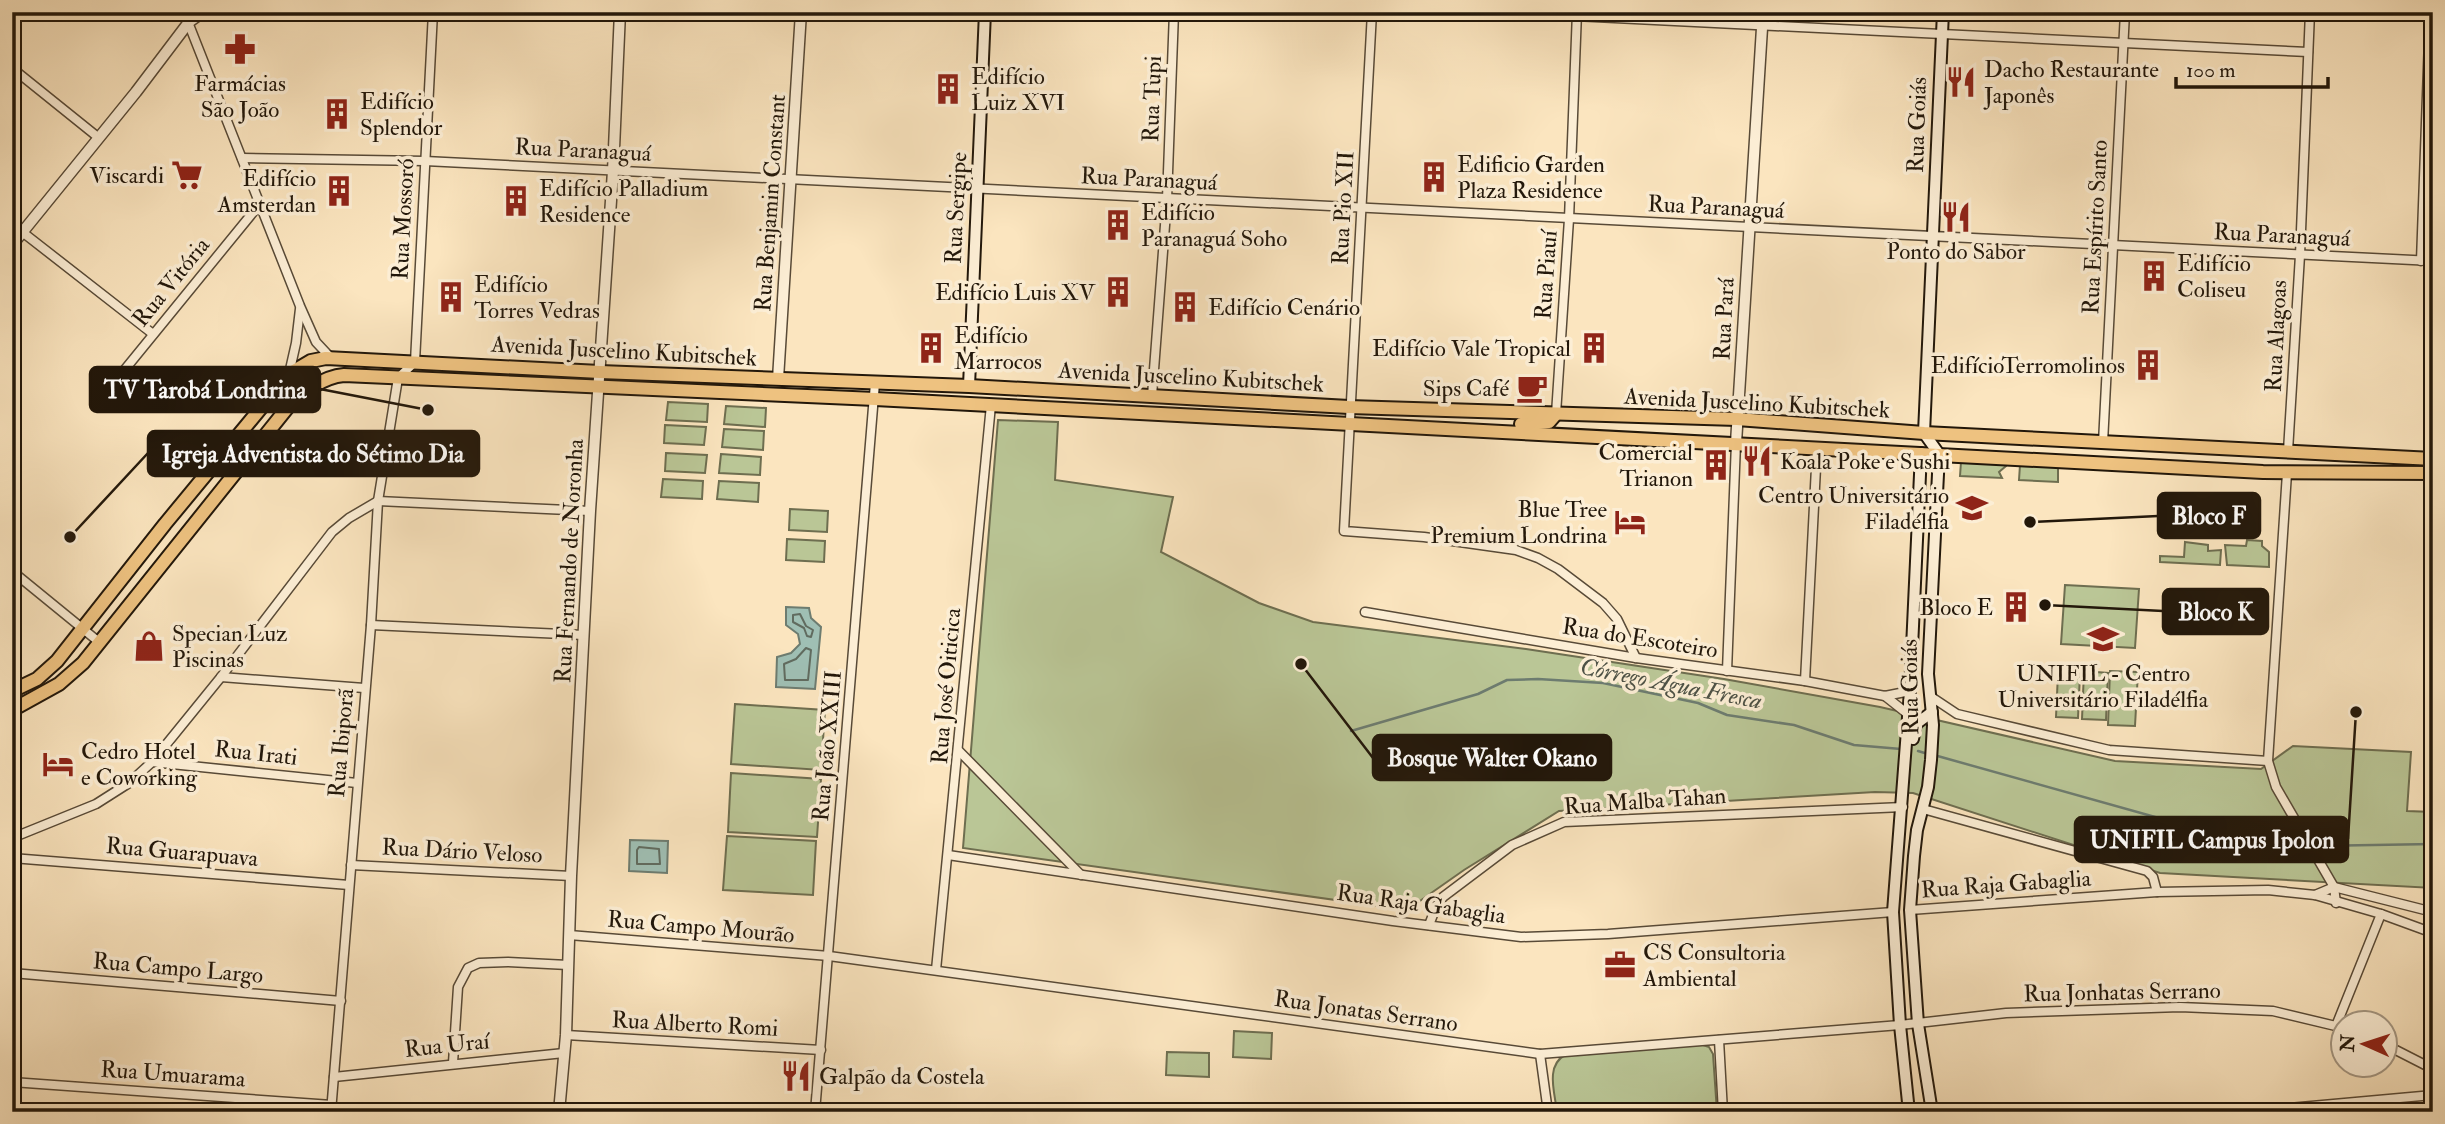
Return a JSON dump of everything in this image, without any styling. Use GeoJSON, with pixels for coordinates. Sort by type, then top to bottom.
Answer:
{"type":"FeatureCollection","features":[{"type":"Feature","properties":{"kind":"main road","name":"Rua Sergipe"},"geometry":{"type":"LineString","coordinates":[[968,386],[985,12]]}},
{"type":"Feature","properties":{"kind":"main road","name":"Rua Goiás"},"geometry":{"type":"LineString","coordinates":[[1924,433],[1943,12]]}},
{"type":"Feature","properties":{"kind":"main road","name":"Avenida Juscelino Kubitschek"},"geometry":{"type":"LineString","coordinates":[[12,691],[48,669],[84,630],[165,524],[289,373],[311,361],[331,358],[600,372],[968,386],[1349,407],[1737,419],[1924,433],[2433,459]]}},
{"type":"Feature","properties":{"kind":"main road"},"geometry":{"type":"LineString","coordinates":[[387,361],[398,378]]}},
{"type":"Feature","properties":{"kind":"main road","name":"Avenida Juscelino Kubitschek"},"geometry":{"type":"LineString","coordinates":[[12,710],[59,684],[83,663],[277,419],[303,393],[335,376],[351,374],[978,404],[2241,471],[2433,473]]}},
{"type":"Feature","properties":{"kind":"main road"},"geometry":{"type":"LineString","coordinates":[[1444,428],[1481,421],[1534,424],[1549,422],[1556,414]]}},
{"type":"Feature","properties":{"kind":"main road"},"geometry":{"type":"LineString","coordinates":[[1924,433],[1939,454]]}},
{"type":"Feature","properties":{"kind":"main road"},"geometry":{"type":"LineString","coordinates":[[2241,471],[2281,463],[2288,452]]}},
{"type":"Feature","properties":{"kind":"main road","name":"Rua Goiás"},"geometry":{"type":"LineString","coordinates":[[1909,1112],[1893,912],[1909,715],[1921,453]]}},
{"type":"Feature","properties":{"kind":"main road","name":"Rua Goiás"},"geometry":{"type":"LineString","coordinates":[[1932,1112],[1918,1024],[1910,910],[1914,856],[1931,760],[1932,712],[1928,674],[1939,454]]}},
{"type":"Feature","properties":{"kind":"main road"},"geometry":{"type":"LineString","coordinates":[[2287,472],[2301,460],[2375,463],[2408,458]]}},
{"type":"Feature","properties":{"kind":"main road"},"geometry":{"type":"LineString","coordinates":[[1910,691],[1921,686],[1928,674]]}},
{"type":"Feature","properties":{"kind":"main road"},"geometry":{"type":"LineString","coordinates":[[1902,807],[1909,787],[1916,724],[1932,712]]}},
{"type":"Feature","properties":{"kind":"street"},"geometry":{"type":"LineString","coordinates":[[12,245],[99,138],[186,17],[203,12]]}},
{"type":"Feature","properties":{"kind":"street","name":"Rua Mossoró"},"geometry":{"type":"LineString","coordinates":[[415,362],[433,12]]}},
{"type":"Feature","properties":{"kind":"street","name":"Rua Fernando de Noronha"},"geometry":{"type":"LineString","coordinates":[[559,1112],[566,1035],[571,876],[590,511],[613,171],[620,12]]}},
{"type":"Feature","properties":{"kind":"street","name":"Rua Benjamin Constant"},"geometry":{"type":"LineString","coordinates":[[777,396],[801,12]]}},
{"type":"Feature","properties":{"kind":"street","name":"Rua Tupi"},"geometry":{"type":"LineString","coordinates":[[1152,396],[1167,199],[1174,12]]}},
{"type":"Feature","properties":{"kind":"street","name":"Rua Pio XII"},"geometry":{"type":"LineString","coordinates":[[1373,12],[1344,531],[1436,538],[1516,550],[1538,558],[1558,569],[1603,603],[1617,619],[1636,657]]}},
{"type":"Feature","properties":{"kind":"street"},"geometry":{"type":"LineString","coordinates":[[1491,12],[1577,14],[1762,26],[2308,52]]}},
{"type":"Feature","properties":{"kind":"street","name":"Rua Pará"},"geometry":{"type":"LineString","coordinates":[[1727,671],[1737,419],[1763,12]]}},
{"type":"Feature","properties":{"kind":"street","name":"Rua Espírito Santo"},"geometry":{"type":"LineString","coordinates":[[2103,443],[2126,12]]}},
{"type":"Feature","properties":{"kind":"street","name":"Rua Alagoas"},"geometry":{"type":"LineString","coordinates":[[2288,452],[2300,255],[2310,12]]}},
{"type":"Feature","properties":{"kind":"street"},"geometry":{"type":"LineString","coordinates":[[2421,261],[2430,12]]}},
{"type":"Feature","properties":{"kind":"street","name":"Rua Piauí"},"geometry":{"type":"LineString","coordinates":[[1556,414],[1569,219],[1577,14]]}},
{"type":"Feature","properties":{"kind":"street"},"geometry":{"type":"LineString","coordinates":[[186,17],[300,306],[316,342],[331,358]]}},
{"type":"Feature","properties":{"kind":"street"},"geometry":{"type":"LineString","coordinates":[[12,68],[99,138]]}},
{"type":"Feature","properties":{"kind":"street","name":"Rua Paranaguá"},"geometry":{"type":"LineString","coordinates":[[242,158],[425,161],[2433,261]]}},
{"type":"Feature","properties":{"kind":"street","name":"Rua Vitória"},"geometry":{"type":"LineString","coordinates":[[113,384],[259,205]]}},
{"type":"Feature","properties":{"kind":"street"},"geometry":{"type":"LineString","coordinates":[[12,224],[153,334]]}},
{"type":"Feature","properties":{"kind":"street"},"geometry":{"type":"LineString","coordinates":[[289,373],[298,336],[300,306]]}},
{"type":"Feature","properties":{"kind":"street"},"geometry":{"type":"LineString","coordinates":[[398,378],[415,362]]}},
{"type":"Feature","properties":{"kind":"street","name":"Rua Ibiporã"},"geometry":{"type":"LineString","coordinates":[[331,1108],[371,625],[378,502],[398,378]]}},
{"type":"Feature","properties":{"kind":"street","name":"Rua João XXIII"},"geometry":{"type":"LineString","coordinates":[[815,1112],[875,383]]}},
{"type":"Feature","properties":{"kind":"street"},"geometry":{"type":"LineString","coordinates":[[968,386],[978,404]]}},
{"type":"Feature","properties":{"kind":"street","name":"Rua José Oiticica"},"geometry":{"type":"LineString","coordinates":[[936,970],[992,405]]}},
{"type":"Feature","properties":{"kind":"street"},"geometry":{"type":"LineString","coordinates":[[1805,681],[1817,448]]}},
{"type":"Feature","properties":{"kind":"street"},"geometry":{"type":"LineString","coordinates":[[2287,472],[2268,761],[2276,787],[2334,887],[2336,903]]}},
{"type":"Feature","properties":{"kind":"street"},"geometry":{"type":"LineString","coordinates":[[12,838],[96,804],[129,783],[152,762],[332,532],[349,518],[378,502],[590,511]]}},
{"type":"Feature","properties":{"kind":"street"},"geometry":{"type":"LineString","coordinates":[[12,571],[99,642]]}},
{"type":"Feature","properties":{"kind":"street","name":"Rua do Escoteiro"},"geometry":{"type":"LineString","coordinates":[[1365,612],[1885,696],[1910,691]]}},
{"type":"Feature","properties":{"kind":"street"},"geometry":{"type":"LineString","coordinates":[[371,625],[584,635]]}},
{"type":"Feature","properties":{"kind":"street"},"geometry":{"type":"LineString","coordinates":[[221,677],[364,688]]}},
{"type":"Feature","properties":{"kind":"street"},"geometry":{"type":"LineString","coordinates":[[1885,696],[1909,715]]}},
{"type":"Feature","properties":{"kind":"street"},"geometry":{"type":"LineString","coordinates":[[1930,696],[1956,714]]}},
{"type":"Feature","properties":{"kind":"street"},"geometry":{"type":"LineString","coordinates":[[1932,712],[1956,714],[2109,750],[2268,761]]}},
{"type":"Feature","properties":{"kind":"street"},"geometry":{"type":"LineString","coordinates":[[12,724],[12,803]]}},
{"type":"Feature","properties":{"kind":"street"},"geometry":{"type":"LineString","coordinates":[[959,751],[1081,875]]}},
{"type":"Feature","properties":{"kind":"street","name":"Rua Irati"},"geometry":{"type":"LineString","coordinates":[[152,762],[357,783]]}},
{"type":"Feature","properties":{"kind":"street","name":"Rua Malba Tahan"},"geometry":{"type":"LineString","coordinates":[[1429,925],[1443,897],[1512,845],[1564,822],[1902,807]]}},
{"type":"Feature","properties":{"kind":"street"},"geometry":{"type":"LineString","coordinates":[[1923,809],[2147,871],[2153,877],[2157,892]]}},
{"type":"Feature","properties":{"kind":"street","name":"Rua Raja Gabaglia"},"geometry":{"type":"LineString","coordinates":[[948,855],[1521,937],[1608,934],[1893,912]]}},
{"type":"Feature","properties":{"kind":"street","name":"Rua Guarapuava"},"geometry":{"type":"LineString","coordinates":[[12,858],[349,885]]}},
{"type":"Feature","properties":{"kind":"street","name":"Rua Dário Veloso"},"geometry":{"type":"LineString","coordinates":[[351,865],[571,876]]}},
{"type":"Feature","properties":{"kind":"street"},"geometry":{"type":"LineString","coordinates":[[2334,887],[2433,912]]}},
{"type":"Feature","properties":{"kind":"street","name":"Rua Raja Gabaglia"},"geometry":{"type":"LineString","coordinates":[[2315,895],[2334,887]]}},
{"type":"Feature","properties":{"kind":"street","name":"Rua Raja Gabaglia"},"geometry":{"type":"LineString","coordinates":[[1910,910],[2157,892],[2268,891],[2315,895],[2381,914],[2433,933]]}},
{"type":"Feature","properties":{"kind":"street"},"geometry":{"type":"LineString","coordinates":[[2346,1009],[2381,914]]}},
{"type":"Feature","properties":{"kind":"street","name":"Rua Campo Mourão"},"geometry":{"type":"LineString","coordinates":[[569,935],[829,956]]}},
{"type":"Feature","properties":{"kind":"street","name":"Rua Jonatas Serrano"},"geometry":{"type":"LineString","coordinates":[[829,956],[1540,1054],[1900,1025]]}},
{"type":"Feature","properties":{"kind":"street"},"geometry":{"type":"LineString","coordinates":[[453,1063],[457,987],[468,968],[479,962],[568,965]]}},
{"type":"Feature","properties":{"kind":"street","name":"Rua Campo Largo"},"geometry":{"type":"LineString","coordinates":[[12,973],[341,1001]]}},
{"type":"Feature","properties":{"kind":"street","name":"Rua Jonhatas Serrano"},"geometry":{"type":"LineString","coordinates":[[1900,1025],[2006,1013],[2180,1007],[2273,1011],[2330,1025]]}},
{"type":"Feature","properties":{"kind":"street","name":"Rua Alberto Romi"},"geometry":{"type":"LineString","coordinates":[[566,1035],[821,1051]]}},
{"type":"Feature","properties":{"kind":"street"},"geometry":{"type":"LineString","coordinates":[[1719,1040],[1723,1112]]}},
{"type":"Feature","properties":{"kind":"street"},"geometry":{"type":"LineString","coordinates":[[2400,1052],[2433,1069]]}},
{"type":"Feature","properties":{"kind":"street","name":"Rua Uraí"},"geometry":{"type":"LineString","coordinates":[[334,1077],[564,1053]]}},
{"type":"Feature","properties":{"kind":"street"},"geometry":{"type":"LineString","coordinates":[[1540,1054],[1548,1112]]}},
{"type":"Feature","properties":{"kind":"street","name":"Rua Umuarama"},"geometry":{"type":"LineString","coordinates":[[12,1082],[331,1108]]}},
{"type":"Feature","properties":{"kind":"street"},"geometry":{"type":"LineString","coordinates":[[2245,1112],[2306,1109],[2433,1095]]}},
{"type":"Feature","properties":{"kind":"green space"},"geometry":{"type":"Polygon","coordinates":[[[668,402],[708,404],[707,422],[666,420],[668,402]]]}},
{"type":"Feature","properties":{"kind":"green space"},"geometry":{"type":"Polygon","coordinates":[[[726,406],[766,408],[765,427],[724,424],[726,406]]]}},
{"type":"Feature","properties":{"kind":"green space"},"geometry":{"type":"Polygon","coordinates":[[[998,420],[1058,422],[1055,480],[1173,497],[1161,552],[1259,603],[1313,622],[1526,649],[1724,679],[1880,707],[2115,761],[2261,769],[2293,746],[2411,752],[2407,811],[2433,812],[2433,888],[2160,873],[1913,793],[1875,792],[1559,811],[1464,870],[1407,910],[963,848],[998,420]]]}},
{"type":"Feature","properties":{"kind":"green space"},"geometry":{"type":"Polygon","coordinates":[[[665,425],[706,427],[704,445],[664,443],[665,425]]]}},
{"type":"Feature","properties":{"kind":"green space"},"geometry":{"type":"Polygon","coordinates":[[[724,429],[764,431],[763,450],[722,447],[724,429]]]}},
{"type":"Feature","properties":{"kind":"green space"},"geometry":{"type":"Polygon","coordinates":[[[666,453],[707,455],[705,473],[665,471],[666,453]]]}},
{"type":"Feature","properties":{"kind":"green space"},"geometry":{"type":"Polygon","coordinates":[[[721,454],[761,457],[760,475],[719,473],[721,454]]]}},
{"type":"Feature","properties":{"kind":"green space"},"geometry":{"type":"Polygon","coordinates":[[[1961,462],[2006,466],[1999,472],[2002,478],[1960,476],[1961,462]]]}},
{"type":"Feature","properties":{"kind":"green space"},"geometry":{"type":"Polygon","coordinates":[[[2020,465],[2058,467],[2058,482],[2019,480],[2020,465]]]}},
{"type":"Feature","properties":{"kind":"green space"},"geometry":{"type":"Polygon","coordinates":[[[663,479],[703,481],[702,499],[661,497],[663,479]]]}},
{"type":"Feature","properties":{"kind":"green space"},"geometry":{"type":"Polygon","coordinates":[[[719,481],[759,483],[758,502],[717,499],[719,481]]]}},
{"type":"Feature","properties":{"kind":"green space"},"geometry":{"type":"Polygon","coordinates":[[[790,509],[828,511],[827,532],[789,530],[790,509]]]}},
{"type":"Feature","properties":{"kind":"green space"},"geometry":{"type":"Polygon","coordinates":[[[787,539],[825,541],[824,562],[786,560],[787,539]]]}},
{"type":"Feature","properties":{"kind":"green space"},"geometry":{"type":"Polygon","coordinates":[[[2247,540],[2262,541],[2262,546],[2269,552],[2269,567],[2227,565],[2225,545],[2246,546],[2247,540]]]}},
{"type":"Feature","properties":{"kind":"green space"},"geometry":{"type":"Polygon","coordinates":[[[2185,542],[2208,545],[2208,551],[2221,550],[2220,565],[2160,562],[2160,556],[2184,557],[2185,542]]]}},
{"type":"Feature","properties":{"kind":"green space"},"geometry":{"type":"Polygon","coordinates":[[[2065,585],[2139,589],[2135,648],[2061,644],[2065,585]]]}},
{"type":"Feature","properties":{"kind":"green space"},"geometry":{"type":"Polygon","coordinates":[[[2084,671],[2108,673],[2106,720],[2082,719],[2084,671]]]}},
{"type":"Feature","properties":{"kind":"green space"},"geometry":{"type":"Polygon","coordinates":[[[2110,671],[2138,672],[2135,726],[2108,725],[2110,671]]]}},
{"type":"Feature","properties":{"kind":"green space"},"geometry":{"type":"Polygon","coordinates":[[[2058,673],[2080,674],[2078,718],[2056,717],[2058,673]]]}},
{"type":"Feature","properties":{"kind":"green space"},"geometry":{"type":"Polygon","coordinates":[[[735,704],[825,710],[821,770],[731,764],[735,704]]]}},
{"type":"Feature","properties":{"kind":"green space"},"geometry":{"type":"Polygon","coordinates":[[[731,773],[821,779],[817,837],[728,832],[731,773]]]}},
{"type":"Feature","properties":{"kind":"green space"},"geometry":{"type":"Polygon","coordinates":[[[727,836],[816,841],[813,895],[723,890],[727,836]]]}},
{"type":"Feature","properties":{"kind":"green space"},"geometry":{"type":"Polygon","coordinates":[[[1234,1031],[1272,1033],[1271,1059],[1233,1057],[1234,1031]]]}},
{"type":"Feature","properties":{"kind":"green space"},"geometry":{"type":"Polygon","coordinates":[[[1700,1044],[1709,1047],[1713,1054],[1717,1112],[1557,1112],[1553,1073],[1559,1060],[1565,1055],[1700,1044]]]}},
{"type":"Feature","properties":{"kind":"green space"},"geometry":{"type":"Polygon","coordinates":[[[1167,1052],[1209,1053],[1209,1077],[1166,1075],[1167,1052]]]}},
{"type":"Feature","properties":{"kind":"water"},"geometry":{"type":"Polygon","coordinates":[[[786,607],[809,608],[811,618],[821,627],[815,689],[776,687],[777,657],[791,653],[800,644],[798,634],[786,625],[786,607]]]}},
{"type":"Feature","properties":{"kind":"water"},"geometry":{"type":"Polygon","coordinates":[[[630,840],[668,841],[667,873],[629,871],[630,840]]]}},
{"type":"Feature","properties":{"kind":"waterway","name":"Córrego Água Fresca"},"geometry":{"type":"LineString","coordinates":[[1351,731],[1478,694],[1507,680],[1538,679],[1603,683],[1698,703],[1727,715],[1794,725],[1854,745],[1901,749]]}},
{"type":"Feature","properties":{"kind":"waterway","name":"Córrego Água Fresca"},"geometry":{"type":"LineString","coordinates":[[1918,751],[1928,754]]}},
{"type":"Feature","properties":{"kind":"waterway","name":"Córrego Água Fresca"},"geometry":{"type":"LineString","coordinates":[[1934,755],[2173,822],[2240,829],[2269,844],[2308,846]]}},
{"type":"Feature","properties":{"kind":"waterway","name":"Córrego Água Fresca"},"geometry":{"type":"LineString","coordinates":[[2314,846],[2433,844]]}},
{"type":"Feature","properties":{"kind":"place","name":"Farmácias São João"},"geometry":{"type":"Point","coordinates":[240,49]}},
{"type":"Feature","properties":{"kind":"place","name":"Dacho Restaurante Japonês"},"geometry":{"type":"Point","coordinates":[1961,82]}},
{"type":"Feature","properties":{"kind":"place","name":"Edifício Luiz XVI"},"geometry":{"type":"Point","coordinates":[948,89]}},
{"type":"Feature","properties":{"kind":"place","name":"Edifício Splendor"},"geometry":{"type":"Point","coordinates":[337,114]}},
{"type":"Feature","properties":{"kind":"place","name":"Viscardi"},"geometry":{"type":"Point","coordinates":[187,175]}},
{"type":"Feature","properties":{"kind":"place","name":"Edificio Garden Plaza Residence"},"geometry":{"type":"Point","coordinates":[1434,177]}},
{"type":"Feature","properties":{"kind":"place","name":"Edifício Amsterdan"},"geometry":{"type":"Point","coordinates":[339,191]}},
{"type":"Feature","properties":{"kind":"place","name":"Edifício Palladium Residence"},"geometry":{"type":"Point","coordinates":[516,201]}},
{"type":"Feature","properties":{"kind":"place","name":"Ponto do Sabor"},"geometry":{"type":"Point","coordinates":[1956,217]}},
{"type":"Feature","properties":{"kind":"place","name":"Edifício Paranaguá Soho"},"geometry":{"type":"Point","coordinates":[1118,225]}},
{"type":"Feature","properties":{"kind":"place","name":"Edifício Coliseu"},"geometry":{"type":"Point","coordinates":[2154,276]}},
{"type":"Feature","properties":{"kind":"place","name":"Edifício Luis XV"},"geometry":{"type":"Point","coordinates":[1118,292]}},
{"type":"Feature","properties":{"kind":"place","name":"Edifício Torres Vedras"},"geometry":{"type":"Point","coordinates":[451,297]}},
{"type":"Feature","properties":{"kind":"place","name":"Edifício Cenário"},"geometry":{"type":"Point","coordinates":[1185,307]}},
{"type":"Feature","properties":{"kind":"place","name":"Edifício Marrocos"},"geometry":{"type":"Point","coordinates":[931,348]}},
{"type":"Feature","properties":{"kind":"place","name":"Edifício Vale Tropical"},"geometry":{"type":"Point","coordinates":[1594,348]}},
{"type":"Feature","properties":{"kind":"place","name":"EdifícioTerromolinos"},"geometry":{"type":"Point","coordinates":[2148,365]}},
{"type":"Feature","properties":{"kind":"place","name":"Sips Café"},"geometry":{"type":"Point","coordinates":[1532,388]}},
{"type":"Feature","properties":{"kind":"place","name":"TV Tarobá Londrina"},"geometry":{"type":"Point","coordinates":[428,410]}},
{"type":"Feature","properties":{"kind":"place","name":"Koala Poke e Sushi"},"geometry":{"type":"Point","coordinates":[1757,461]}},
{"type":"Feature","properties":{"kind":"place","name":"Comercial Trianon"},"geometry":{"type":"Point","coordinates":[1716,465]}},
{"type":"Feature","properties":{"kind":"place","name":"Centro Universitário Filadélfia"},"geometry":{"type":"Point","coordinates":[1972,508]}},
{"type":"Feature","properties":{"kind":"place","name":"Blue Tree Premium Londrina"},"geometry":{"type":"Point","coordinates":[1630,522]}},
{"type":"Feature","properties":{"kind":"place","name":"Bloco F"},"geometry":{"type":"Point","coordinates":[2030,522]}},
{"type":"Feature","properties":{"kind":"place","name":"Igreja Adventista do Sétimo Dia"},"geometry":{"type":"Point","coordinates":[70,537]}},
{"type":"Feature","properties":{"kind":"place","name":"Bloco K"},"geometry":{"type":"Point","coordinates":[2045,605]}},
{"type":"Feature","properties":{"kind":"place","name":"Bloco E"},"geometry":{"type":"Point","coordinates":[2016,607]}},
{"type":"Feature","properties":{"kind":"place","name":"UNIFIL - Centro Universitário Filadélfia"},"geometry":{"type":"Point","coordinates":[2103,639]}},
{"type":"Feature","properties":{"kind":"place","name":"Specian Luz Piscinas"},"geometry":{"type":"Point","coordinates":[149,646]}},
{"type":"Feature","properties":{"kind":"place","name":"Bosque Walter Okano"},"geometry":{"type":"Point","coordinates":[1301,664]}},
{"type":"Feature","properties":{"kind":"place","name":"UNIFIL Campus Ipolon"},"geometry":{"type":"Point","coordinates":[2356,712]}},
{"type":"Feature","properties":{"kind":"place","name":"Cedro Hotel e Coworking"},"geometry":{"type":"Point","coordinates":[58,764]}},
{"type":"Feature","properties":{"kind":"place","name":"CS Consultoria Ambiental"},"geometry":{"type":"Point","coordinates":[1620,965]}},
{"type":"Feature","properties":{"kind":"place","name":"Galpão da Costela"},"geometry":{"type":"Point","coordinates":[796,1076]}}]}
